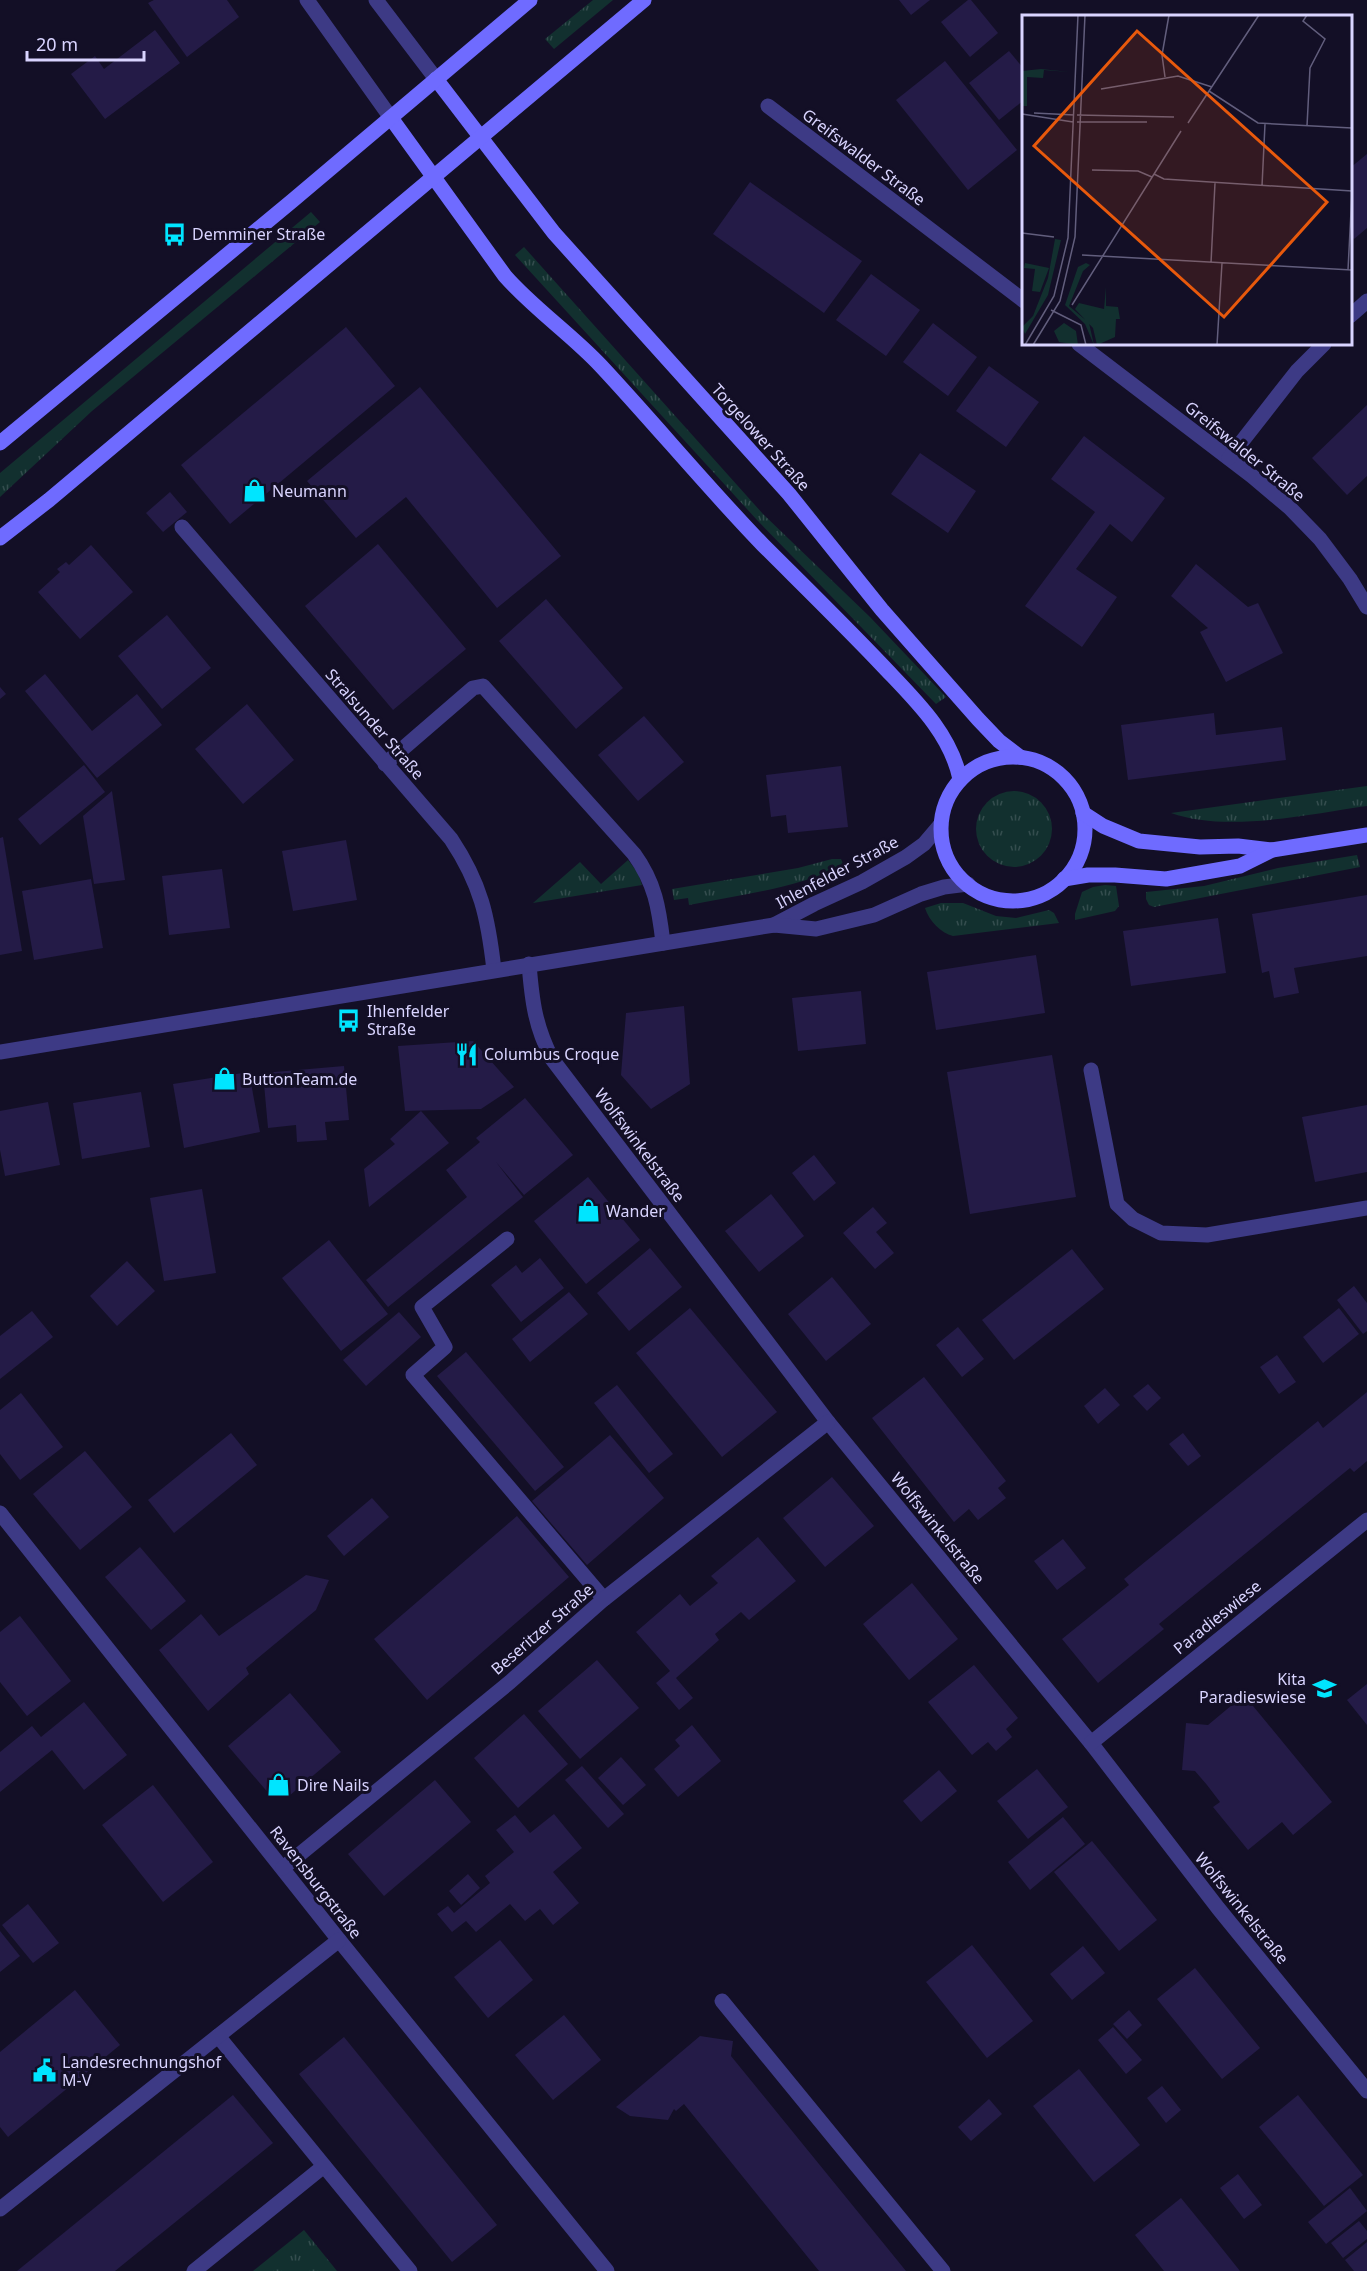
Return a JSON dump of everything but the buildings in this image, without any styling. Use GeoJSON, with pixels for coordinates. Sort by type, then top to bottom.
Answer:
{"type":"FeatureCollection","features":[{"type":"Feature","properties":{"kind":"main road"},"geometry":{"type":"LineString","coordinates":[[0,443],[530,0]]}},
{"type":"Feature","properties":{"kind":"main road"},"geometry":{"type":"LineString","coordinates":[[0,538],[49,500],[644,0]]}},
{"type":"Feature","properties":{"kind":"main road","name":"Torgelower Straße"},"geometry":{"type":"LineString","coordinates":[[436,80],[555,235],[789,494],[882,610],[978,719],[999,741],[1020,757]]}},
{"type":"Feature","properties":{"kind":"main road"},"geometry":{"type":"LineString","coordinates":[[391,118],[505,276],[525,299],[599,364],[762,543],[856,637],[926,712],[952,751],[960,779]]}},
{"type":"Feature","properties":{"kind":"main road","name":"Ihlenfelder Straße"},"geometry":{"type":"LineString","coordinates":[[1004,757],[1020,757],[1048,766],[1061,775],[1079,798],[1085,831],[1082,849],[1075,865],[1064,879],[1050,890],[1034,898],[1000,899],[982,894],[968,885],[956,872],[947,858],[942,841],[941,824],[944,808],[960,779],[987,761],[1004,757]]}},
{"type":"Feature","properties":{"kind":"main road","name":"Ihlenfelder Straße"},"geometry":{"type":"LineString","coordinates":[[1083,813],[1103,826],[1139,841],[1200,847],[1238,846],[1272,850],[1367,835]]}},
{"type":"Feature","properties":{"kind":"main road","name":"Ihlenfelder Straße"},"geometry":{"type":"LineString","coordinates":[[1064,879],[1106,875],[1167,879],[1240,866],[1272,850]]}},
{"type":"Feature","properties":{"kind":"street"},"geometry":{"type":"LineString","coordinates":[[307,0],[391,118]]}},
{"type":"Feature","properties":{"kind":"street"},"geometry":{"type":"LineString","coordinates":[[376,0],[436,80]]}},
{"type":"Feature","properties":{"kind":"street","name":"Greifswalder Straße"},"geometry":{"type":"LineString","coordinates":[[768,106],[1022,300]]}},
{"type":"Feature","properties":{"kind":"street"},"geometry":{"type":"LineString","coordinates":[[1352,314],[1367,301]]}},
{"type":"Feature","properties":{"kind":"street","name":"Greifswalder Straße"},"geometry":{"type":"LineString","coordinates":[[1080,345],[1229,458],[1290,508],[1320,539],[1350,579],[1367,607]]}},
{"type":"Feature","properties":{"kind":"street"},"geometry":{"type":"LineString","coordinates":[[1229,458],[1297,371],[1323,345]]}},
{"type":"Feature","properties":{"kind":"street","name":"Stralsunder Straße"},"geometry":{"type":"LineString","coordinates":[[182,527],[451,839],[478,888],[486,914],[494,970]]}},
{"type":"Feature","properties":{"kind":"street"},"geometry":{"type":"LineString","coordinates":[[386,764],[473,688],[483,686],[634,854],[647,872],[654,888],[663,943]]}},
{"type":"Feature","properties":{"kind":"street","name":"Ihlenfelder Straße"},"geometry":{"type":"LineString","coordinates":[[774,925],[862,882],[906,857],[924,844],[941,824]]}},
{"type":"Feature","properties":{"kind":"street","name":"Ihlenfelder Straße"},"geometry":{"type":"LineString","coordinates":[[0,1052],[774,925],[816,929],[874,915],[921,894],[944,887],[968,885]]}},
{"type":"Feature","properties":{"kind":"street","name":"Wolfswinkelstraße"},"geometry":{"type":"LineString","coordinates":[[529,964],[535,1018],[541,1038],[552,1059],[828,1422],[1091,1743],[1218,1908],[1367,2091]]}},
{"type":"Feature","properties":{"kind":"street"},"geometry":{"type":"LineString","coordinates":[[1091,1070],[1117,1204],[1133,1219],[1161,1233],[1206,1235],[1367,1208]]}},
{"type":"Feature","properties":{"kind":"street"},"geometry":{"type":"LineString","coordinates":[[507,1239],[422,1307],[445,1347],[413,1375],[604,1599]]}},
{"type":"Feature","properties":{"kind":"street","name":"Beseritzer Straße"},"geometry":{"type":"LineString","coordinates":[[283,1868],[510,1682],[604,1599],[828,1422]]}},
{"type":"Feature","properties":{"kind":"street","name":"Ravensburgstraße"},"geometry":{"type":"LineString","coordinates":[[0,1513],[339,1940],[606,2271]]}},
{"type":"Feature","properties":{"kind":"street","name":"Paradieswiese"},"geometry":{"type":"LineString","coordinates":[[1091,1743],[1367,1520]]}},
{"type":"Feature","properties":{"kind":"street"},"geometry":{"type":"LineString","coordinates":[[0,2209],[339,1940]]}},
{"type":"Feature","properties":{"kind":"street"},"geometry":{"type":"LineString","coordinates":[[722,2001],[943,2271]]}},
{"type":"Feature","properties":{"kind":"street"},"geometry":{"type":"LineString","coordinates":[[218,2036],[410,2271]]}},
{"type":"Feature","properties":{"kind":"street"},"geometry":{"type":"LineString","coordinates":[[194,2271],[324,2166]]}},
{"type":"Feature","properties":{"kind":"green space"},"geometry":{"type":"Polygon","coordinates":[[[593,0],[613,0],[554,49],[545,39],[593,0]]]}},
{"type":"Feature","properties":{"kind":"green space"},"geometry":{"type":"Polygon","coordinates":[[[311,212],[320,222],[92,411],[0,497],[0,473],[311,212]]]}},
{"type":"Feature","properties":{"kind":"green space"},"geometry":{"type":"Polygon","coordinates":[[[524,247],[763,514],[870,617],[946,697],[936,704],[757,520],[515,255],[524,247]]]}},
{"type":"Feature","properties":{"kind":"green space"},"geometry":{"type":"Polygon","coordinates":[[[1367,786],[1367,806],[1295,817],[1243,822],[1193,819],[1171,813],[1367,786]]]}},
{"type":"Feature","properties":{"kind":"green space"},"geometry":{"type":"Polygon","coordinates":[[[1014,791],[1028,794],[1041,802],[1049,815],[1052,829],[1049,843],[1041,856],[1028,864],[1014,867],[1000,864],[987,856],[979,843],[976,829],[979,815],[987,802],[1000,794],[1014,791]]]}},
{"type":"Feature","properties":{"kind":"green space"},"geometry":{"type":"Polygon","coordinates":[[[1357,855],[1360,867],[1154,907],[1149,905],[1146,899],[1146,892],[1204,886],[1278,868],[1357,855]]]}},
{"type":"Feature","properties":{"kind":"green space"},"geometry":{"type":"Polygon","coordinates":[[[832,859],[841,859],[844,866],[806,880],[748,894],[689,905],[688,898],[674,900],[672,889],[798,868],[832,859]]]}},
{"type":"Feature","properties":{"kind":"green space"},"geometry":{"type":"Polygon","coordinates":[[[628,860],[638,873],[642,885],[533,903],[580,862],[601,884],[628,860]]]}},
{"type":"Feature","properties":{"kind":"green space"},"geometry":{"type":"Polygon","coordinates":[[[1105,885],[1116,886],[1119,906],[1115,911],[1075,920],[1082,892],[1105,885]]]}},
{"type":"Feature","properties":{"kind":"green space"},"geometry":{"type":"Polygon","coordinates":[[[941,903],[963,903],[996,916],[1016,918],[1049,910],[1054,913],[1059,923],[953,936],[936,926],[925,908],[941,903]]]}},
{"type":"Feature","properties":{"kind":"green space"},"geometry":{"type":"Polygon","coordinates":[[[304,2230],[337,2271],[253,2271],[304,2230]]]}},
{"type":"Feature","properties":{"kind":"place","name":"Demminer Straße"},"geometry":{"type":"Point","coordinates":[174,234]}},
{"type":"Feature","properties":{"kind":"place","name":"Neumann"},"geometry":{"type":"Point","coordinates":[254,491]}},
{"type":"Feature","properties":{"kind":"place","name":"Ihlenfelder Straße"},"geometry":{"type":"Point","coordinates":[349,1020]}},
{"type":"Feature","properties":{"kind":"place","name":"Columbus Croque"},"geometry":{"type":"Point","coordinates":[466,1054]}},
{"type":"Feature","properties":{"kind":"place","name":"ButtonTeam.de"},"geometry":{"type":"Point","coordinates":[224,1079]}},
{"type":"Feature","properties":{"kind":"place","name":"Wander"},"geometry":{"type":"Point","coordinates":[588,1211]}},
{"type":"Feature","properties":{"kind":"place","name":"Kita Paradieswiese"},"geometry":{"type":"Point","coordinates":[1324,1688]}},
{"type":"Feature","properties":{"kind":"place","name":"Dire Nails"},"geometry":{"type":"Point","coordinates":[279,1785]}},
{"type":"Feature","properties":{"kind":"place","name":"Landesrechnungshof M-V"},"geometry":{"type":"Point","coordinates":[44,2071]}}]}
